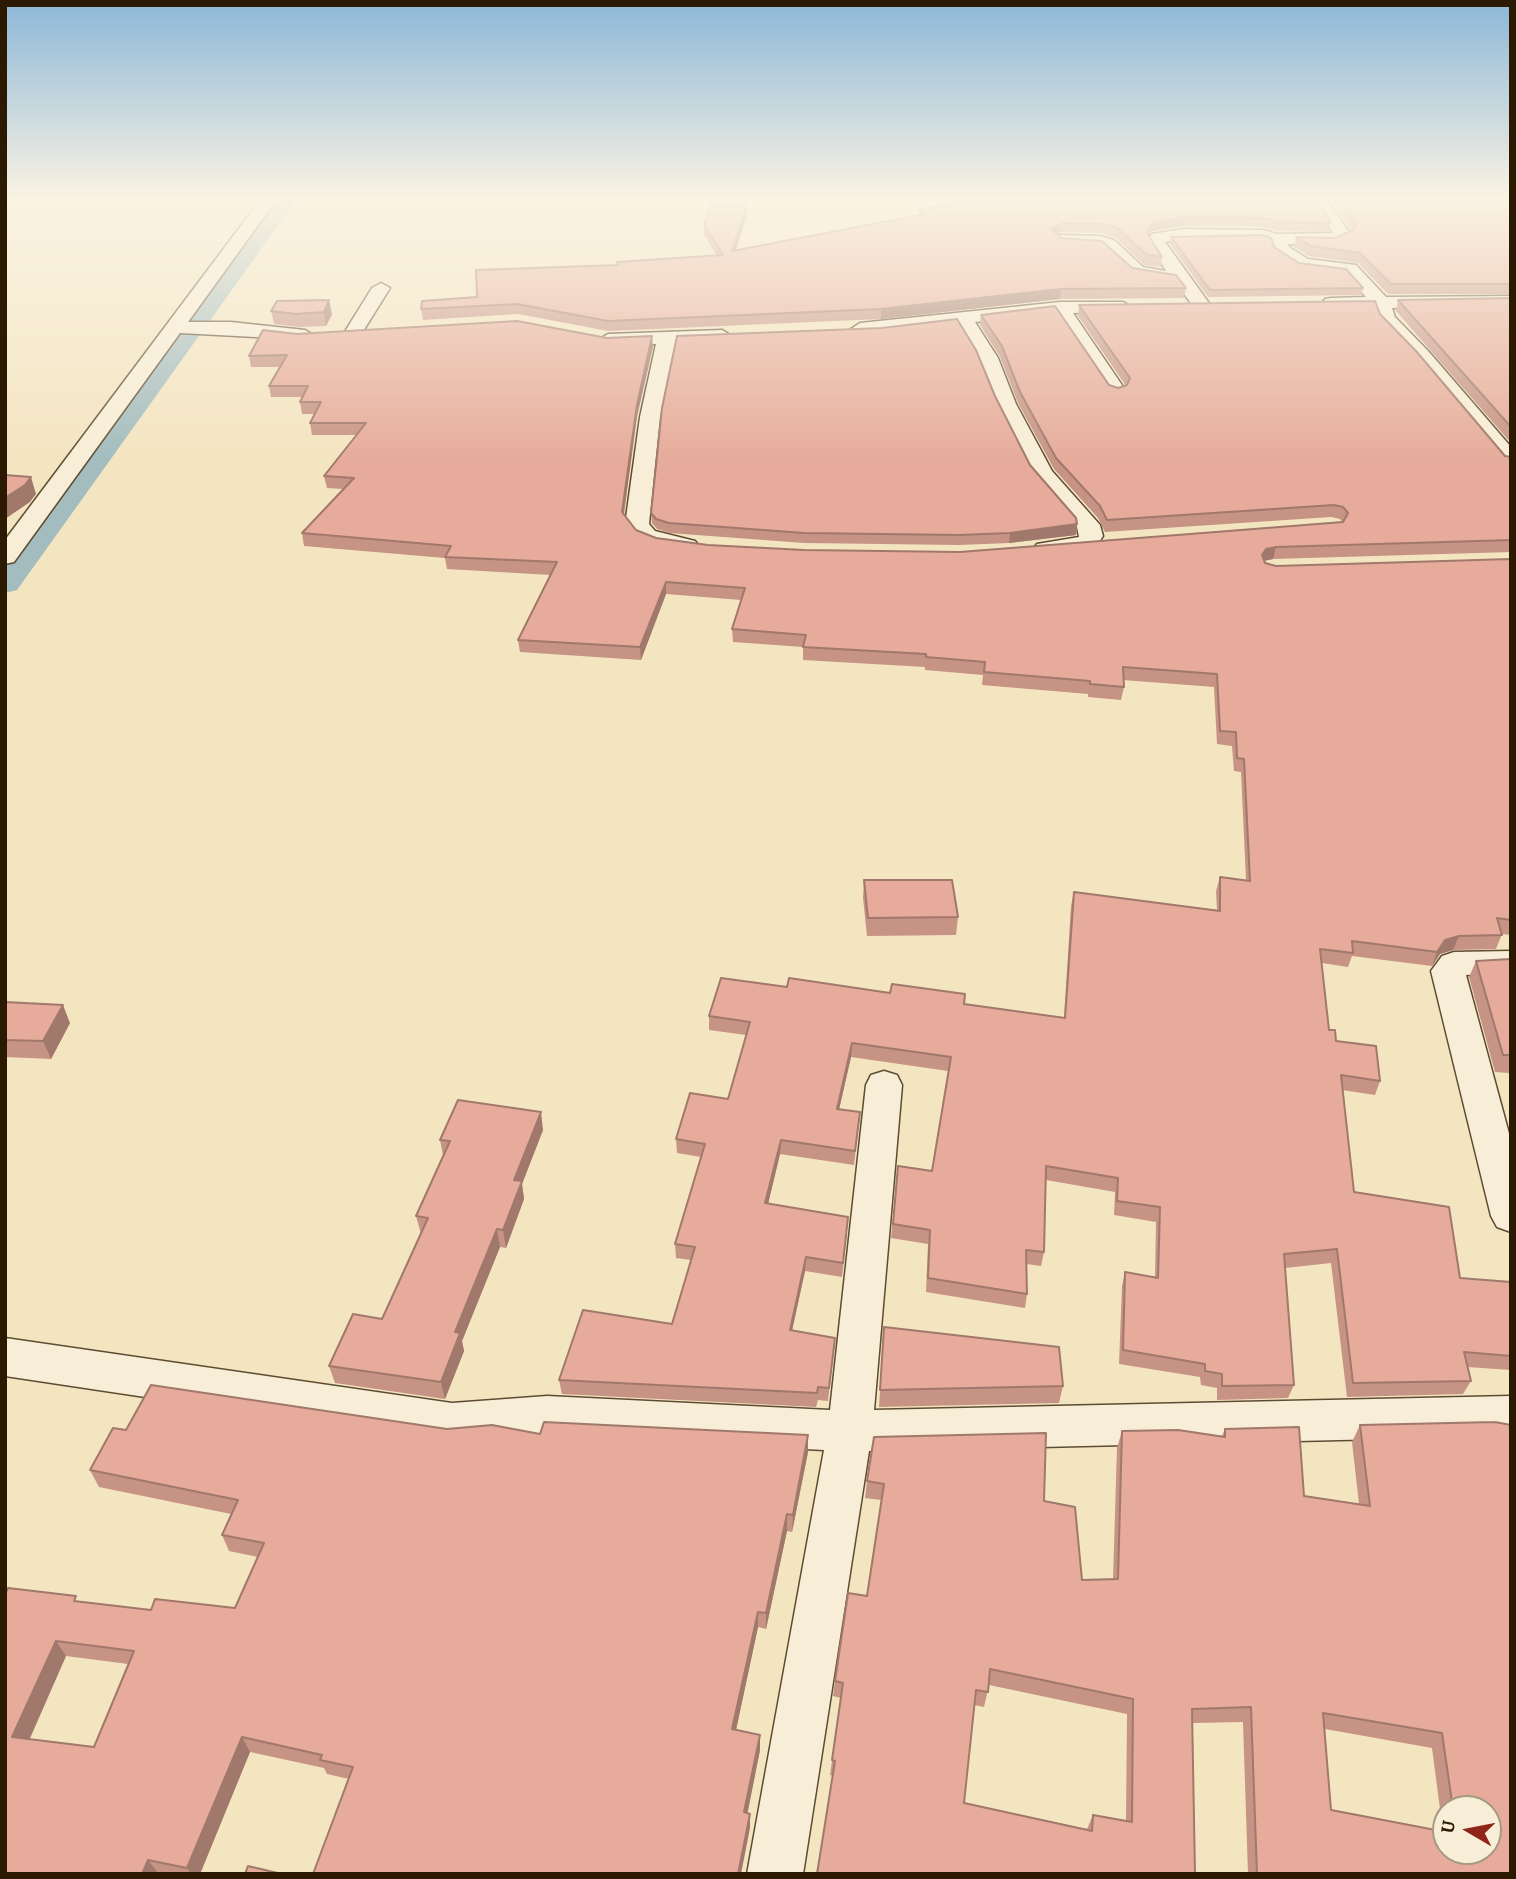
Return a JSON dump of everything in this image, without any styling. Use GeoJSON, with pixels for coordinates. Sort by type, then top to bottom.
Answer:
{"type":"FeatureCollection","features":[{"type":"Feature","properties":{"kind":"street"},"geometry":{"type":"LineString","coordinates":[[5,557],[207,287]]}},
{"type":"Feature","properties":{"kind":"street"},"geometry":{"type":"LineString","coordinates":[[1180,306],[1209,306],[1189,287]]}},
{"type":"Feature","properties":{"kind":"street"},"geometry":{"type":"LineString","coordinates":[[1367,287],[1381,302],[1386,319],[1422,356],[1511,461]]}},
{"type":"Feature","properties":{"kind":"street"},"geometry":{"type":"LineString","coordinates":[[339,334],[381,288]]}},
{"type":"Feature","properties":{"kind":"street"},"geometry":{"type":"LineString","coordinates":[[1318,303],[1511,300]]}},
{"type":"Feature","properties":{"kind":"street"},"geometry":{"type":"LineString","coordinates":[[841,330],[1060,308],[1140,307]]}},
{"type":"Feature","properties":{"kind":"street"},"geometry":{"type":"LineString","coordinates":[[1060,308],[1116,391]]}},
{"type":"Feature","properties":{"kind":"street"},"geometry":{"type":"LineString","coordinates":[[963,318],[988,358],[1006,404],[1042,474],[1088,525],[1091,536],[1087,543]]}},
{"type":"Feature","properties":{"kind":"street"},"geometry":{"type":"LineString","coordinates":[[178,327],[223,327],[288,336],[374,331]]}},
{"type":"Feature","properties":{"kind":"street"},"geometry":{"type":"LineString","coordinates":[[589,338],[747,334]]}},
{"type":"Feature","properties":{"kind":"street"},"geometry":{"type":"LineString","coordinates":[[667,338],[652,404],[637,525],[646,536],[665,543],[708,548]]}},
{"type":"Feature","properties":{"kind":"street"},"geometry":{"type":"LineString","coordinates":[[1022,552],[1114,541]]}},
{"type":"Feature","properties":{"kind":"street"},"geometry":{"type":"LineString","coordinates":[[1511,962],[1454,964],[1448,971],[1511,1216]]}},
{"type":"Feature","properties":{"kind":"street"},"geometry":{"type":"LineString","coordinates":[[775,1874],[850,1431],[884,1085]]}},
{"type":"Feature","properties":{"kind":"street"},"geometry":{"type":"LineString","coordinates":[[5,1357],[452,1423],[547,1416],[850,1431],[1511,1416]]}},
{"type":"Feature","properties":{"kind":"building"},"geometry":{"type":"Polygon","coordinates":[[[477,287],[1186,288],[1061,289],[881,309],[608,321],[517,304],[421,309],[422,301],[477,297],[477,287]]]}},
{"type":"Feature","properties":{"kind":"building"},"geometry":{"type":"Polygon","coordinates":[[[1208,287],[1363,288],[1210,290],[1208,287]]]}},
{"type":"Feature","properties":{"kind":"building"},"geometry":{"type":"Polygon","coordinates":[[[1511,298],[1511,427],[1398,300],[1511,298]]]}},
{"type":"Feature","properties":{"kind":"building"},"geometry":{"type":"Polygon","coordinates":[[[329,300],[324,312],[296,314],[271,311],[277,301],[329,300]]]}},
{"type":"Feature","properties":{"kind":"building"},"geometry":{"type":"Polygon","coordinates":[[[1375,301],[1380,314],[1416,351],[1505,456],[1511,457],[1511,540],[1276,547],[1266,549],[1262,555],[1265,563],[1276,566],[1511,559],[1511,920],[1497,918],[1502,935],[1459,936],[1445,940],[1437,952],[1352,941],[1353,953],[1320,949],[1329,1030],[1335,1030],[1336,1041],[1376,1046],[1380,1081],[1341,1075],[1354,1192],[1449,1207],[1460,1278],[1511,1282],[1511,1356],[1464,1352],[1471,1381],[1353,1383],[1337,1249],[1284,1254],[1294,1385],[1222,1386],[1222,1374],[1205,1371],[1205,1364],[1123,1350],[1125,1272],[1158,1278],[1160,1207],[1117,1201],[1118,1178],[1046,1166],[1044,1252],[1026,1250],[1027,1294],[928,1278],[930,1230],[893,1224],[898,1166],[932,1171],[951,1057],[852,1043],[837,1109],[860,1112],[855,1151],[781,1140],[765,1203],[848,1217],[843,1263],[806,1257],[790,1330],[835,1338],[829,1388],[818,1387],[817,1393],[559,1380],[583,1310],[672,1324],[695,1247],[675,1244],[705,1144],[676,1139],[690,1093],[728,1099],[750,1022],[709,1016],[721,978],[787,987],[789,978],[890,993],[892,984],[965,994],[964,1004],[1065,1018],[1074,892],[1220,911],[1220,877],[1250,881],[1244,759],[1237,758],[1236,732],[1220,731],[1217,674],[1123,667],[1124,687],[1090,684],[1090,681],[984,672],[985,662],[926,657],[926,654],[803,647],[806,635],[732,629],[745,588],[666,582],[640,647],[518,640],[557,562],[445,557],[451,546],[302,533],[354,478],[324,476],[366,423],[310,423],[321,402],[300,402],[308,386],[269,386],[287,355],[249,356],[263,330],[297,334],[517,321],[607,338],[652,336],[637,405],[622,512],[636,530],[656,538],[708,545],[804,550],[960,552],[1343,522],[1348,513],[1343,507],[1334,505],[1107,520],[1100,506],[1056,458],[1020,392],[1002,346],[981,315],[1055,306],[1109,385],[1118,388],[1127,385],[1130,378],[1079,305],[1375,301]]]}},
{"type":"Feature","properties":{"kind":"building"},"geometry":{"type":"Polygon","coordinates":[[[957,319],[976,350],[995,396],[1030,465],[1076,518],[1077,524],[1010,533],[960,535],[804,533],[669,523],[656,519],[651,513],[662,408],[677,336],[882,328],[957,319]]]}},
{"type":"Feature","properties":{"kind":"building"},"geometry":{"type":"Polygon","coordinates":[[[5,475],[31,477],[25,485],[5,498],[5,475]]]}},
{"type":"Feature","properties":{"kind":"building"},"geometry":{"type":"Polygon","coordinates":[[[864,880],[952,880],[958,917],[868,918],[864,880]]]}},
{"type":"Feature","properties":{"kind":"building"},"geometry":{"type":"Polygon","coordinates":[[[1511,959],[1511,1055],[1503,1055],[1476,961],[1511,959]]]}},
{"type":"Feature","properties":{"kind":"building"},"geometry":{"type":"Polygon","coordinates":[[[5,1002],[63,1005],[43,1041],[5,1040],[5,1002]]]}},
{"type":"Feature","properties":{"kind":"building"},"geometry":{"type":"Polygon","coordinates":[[[458,1100],[541,1112],[514,1180],[522,1181],[503,1230],[497,1229],[455,1332],[460,1333],[441,1382],[329,1366],[353,1314],[382,1319],[428,1218],[416,1216],[450,1141],[440,1140],[458,1100]]]}},
{"type":"Feature","properties":{"kind":"building"},"geometry":{"type":"Polygon","coordinates":[[[884,1327],[1059,1347],[1063,1386],[880,1390],[884,1327]]]}},
{"type":"Feature","properties":{"kind":"building"},"geometry":{"type":"Polygon","coordinates":[[[151,1385],[447,1429],[492,1425],[540,1434],[544,1422],[808,1435],[793,1515],[787,1514],[766,1613],[758,1612],[732,1729],[760,1735],[744,1812],[750,1814],[738,1874],[313,1874],[353,1767],[320,1760],[322,1755],[242,1737],[187,1868],[148,1860],[142,1874],[5,1874],[5,1594],[8,1588],[76,1596],[74,1601],[151,1610],[155,1599],[235,1608],[264,1543],[222,1535],[238,1500],[90,1470],[113,1428],[126,1430],[151,1385]],[[56,1641],[12,1737],[94,1747],[134,1651],[56,1641]]]}},
{"type":"Feature","properties":{"kind":"building"},"geometry":{"type":"Polygon","coordinates":[[[1495,1422],[1511,1425],[1511,1874],[1257,1874],[1251,1707],[1192,1709],[1195,1874],[817,1874],[835,1761],[832,1760],[843,1683],[835,1681],[848,1593],[867,1596],[884,1484],[867,1481],[874,1437],[1046,1433],[1044,1501],[1075,1507],[1082,1580],[1118,1579],[1122,1431],[1178,1430],[1225,1437],[1225,1429],[1299,1427],[1304,1496],[1370,1506],[1360,1425],[1495,1422]],[[990,1669],[988,1692],[976,1690],[964,1803],[1092,1831],[1093,1815],[1132,1822],[1133,1699],[990,1669]],[[1323,1713],[1331,1810],[1432,1829],[1432,1865],[1502,1865],[1502,1795],[1451,1795],[1442,1733],[1323,1713]]]}},
{"type":"Feature","properties":{"kind":"building"},"geometry":{"type":"Polygon","coordinates":[[[248,1866],[282,1874],[245,1874],[248,1866]]]}},
{"type":"Feature","properties":{"kind":"waterway"},"geometry":{"type":"LineString","coordinates":[[5,583],[223,287]]}}]}
